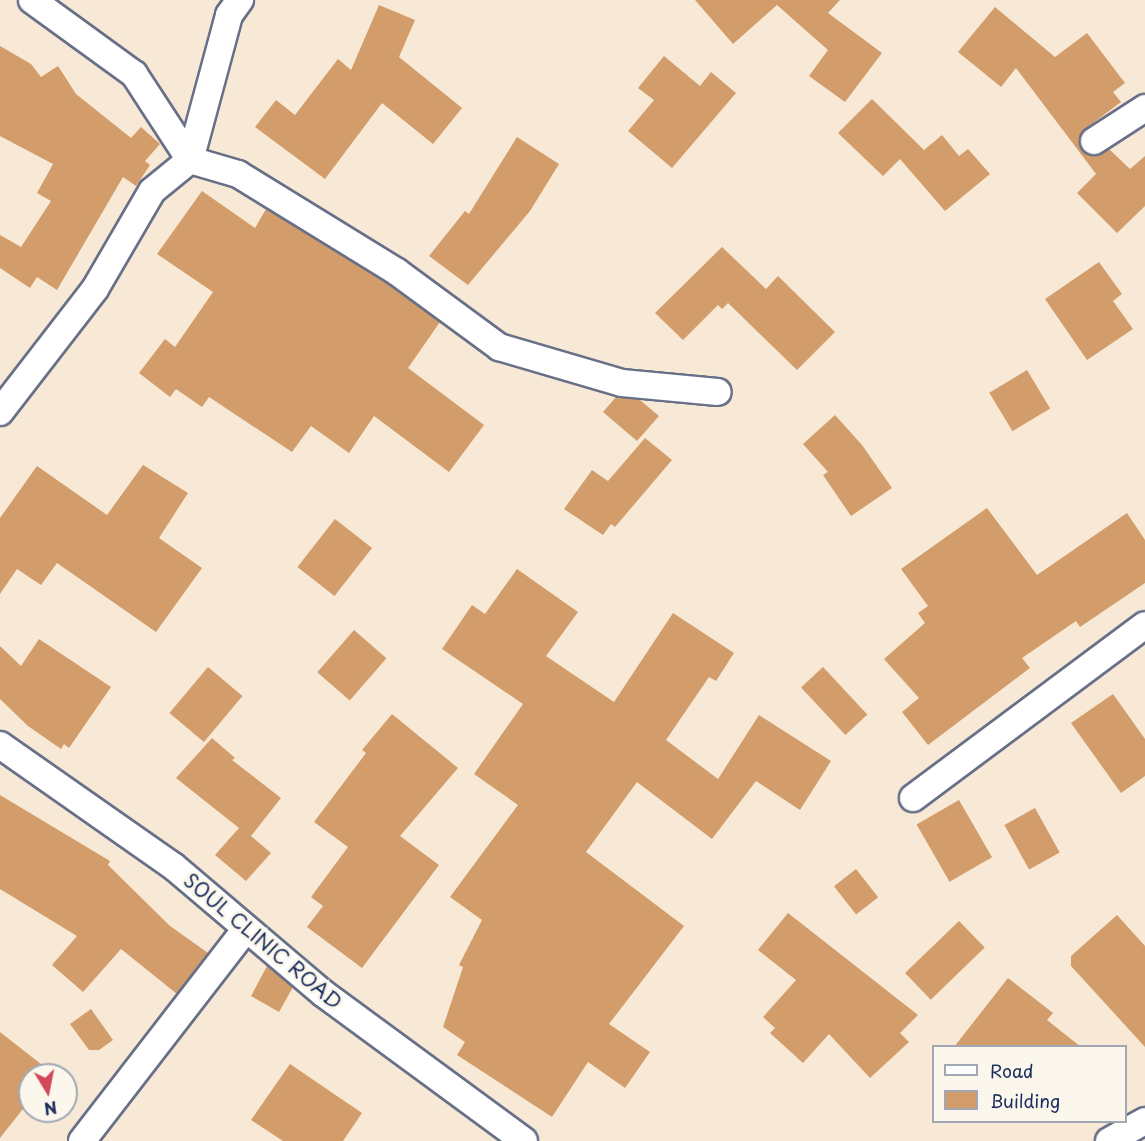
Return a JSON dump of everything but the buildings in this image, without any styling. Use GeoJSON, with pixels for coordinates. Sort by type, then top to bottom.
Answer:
{"type":"FeatureCollection","features":[{"type":"Feature","properties":{"kind":"street"},"geometry":{"type":"LineString","coordinates":[[32,0],[134,74],[190,160],[238,174],[397,272],[499,347],[622,383],[718,392]]}},
{"type":"Feature","properties":{"kind":"street"},"geometry":{"type":"LineString","coordinates":[[0,412],[95,289],[152,190],[190,160],[229,15],[240,0]]}},
{"type":"Feature","properties":{"kind":"street"},"geometry":{"type":"LineString","coordinates":[[1094,141],[1145,108]]}},
{"type":"Feature","properties":{"kind":"street"},"geometry":{"type":"LineString","coordinates":[[913,798],[1145,625]]}},
{"type":"Feature","properties":{"kind":"street","name":"SOUL CLINIC ROAD"},"geometry":{"type":"LineString","coordinates":[[0,745],[173,866],[245,930],[324,994],[524,1141]]}},
{"type":"Feature","properties":{"kind":"street"},"geometry":{"type":"LineString","coordinates":[[82,1141],[245,930]]}},
{"type":"Feature","properties":{"kind":"street"},"geometry":{"type":"LineString","coordinates":[[1109,1141],[1145,1121]]}}]}
